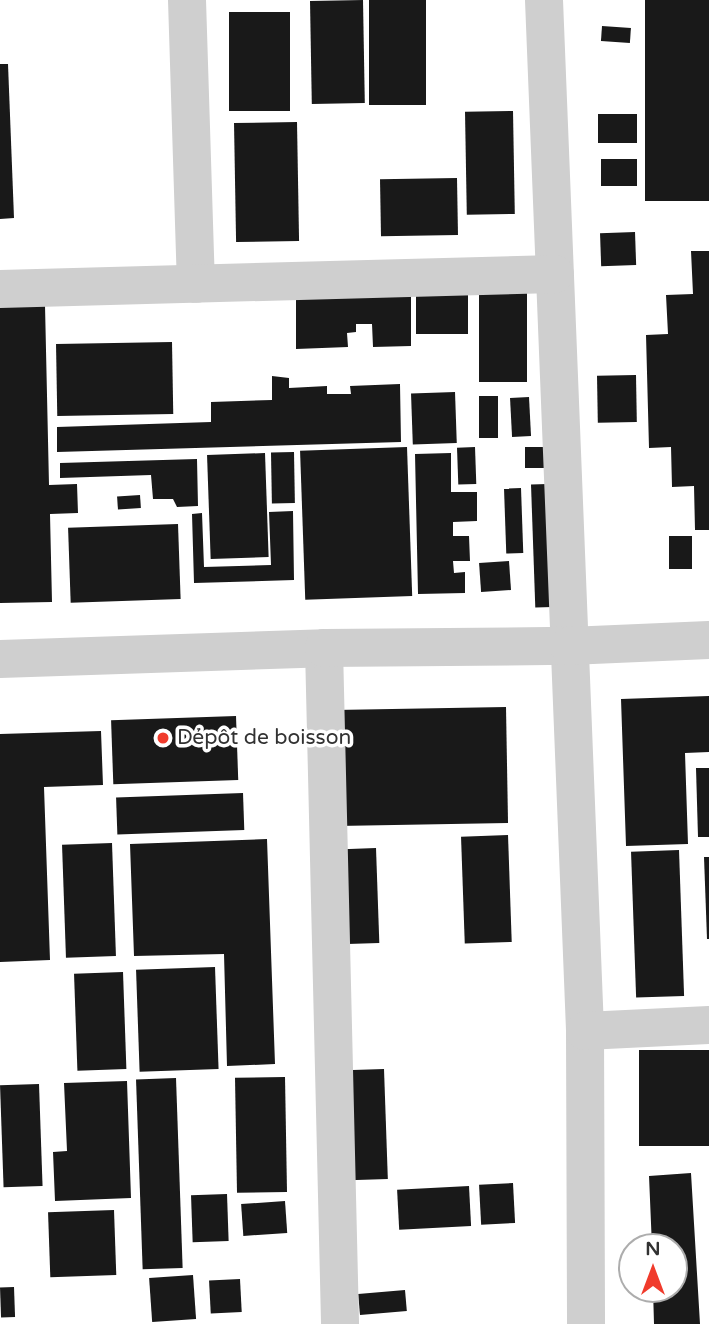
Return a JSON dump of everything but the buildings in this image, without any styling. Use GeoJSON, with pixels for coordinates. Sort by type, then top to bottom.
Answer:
{"type":"FeatureCollection","features":[{"type":"Feature","properties":{"kind":"street"},"geometry":{"type":"LineString","coordinates":[[187,0],[196,284]]}},
{"type":"Feature","properties":{"kind":"street"},"geometry":{"type":"LineString","coordinates":[[544,0],[585,1031],[586,1324]]}},
{"type":"Feature","properties":{"kind":"street"},"geometry":{"type":"LineString","coordinates":[[0,289],[555,274]]}},
{"type":"Feature","properties":{"kind":"street"},"geometry":{"type":"LineString","coordinates":[[0,659],[324,648],[569,646],[709,640]]}},
{"type":"Feature","properties":{"kind":"street"},"geometry":{"type":"LineString","coordinates":[[324,648],[340,1324]]}},
{"type":"Feature","properties":{"kind":"street"},"geometry":{"type":"LineString","coordinates":[[585,1031],[709,1025]]}},
{"type":"Feature","properties":{"kind":"place","name":"Dépôt de boisson"},"geometry":{"type":"Point","coordinates":[163,738]}}]}
